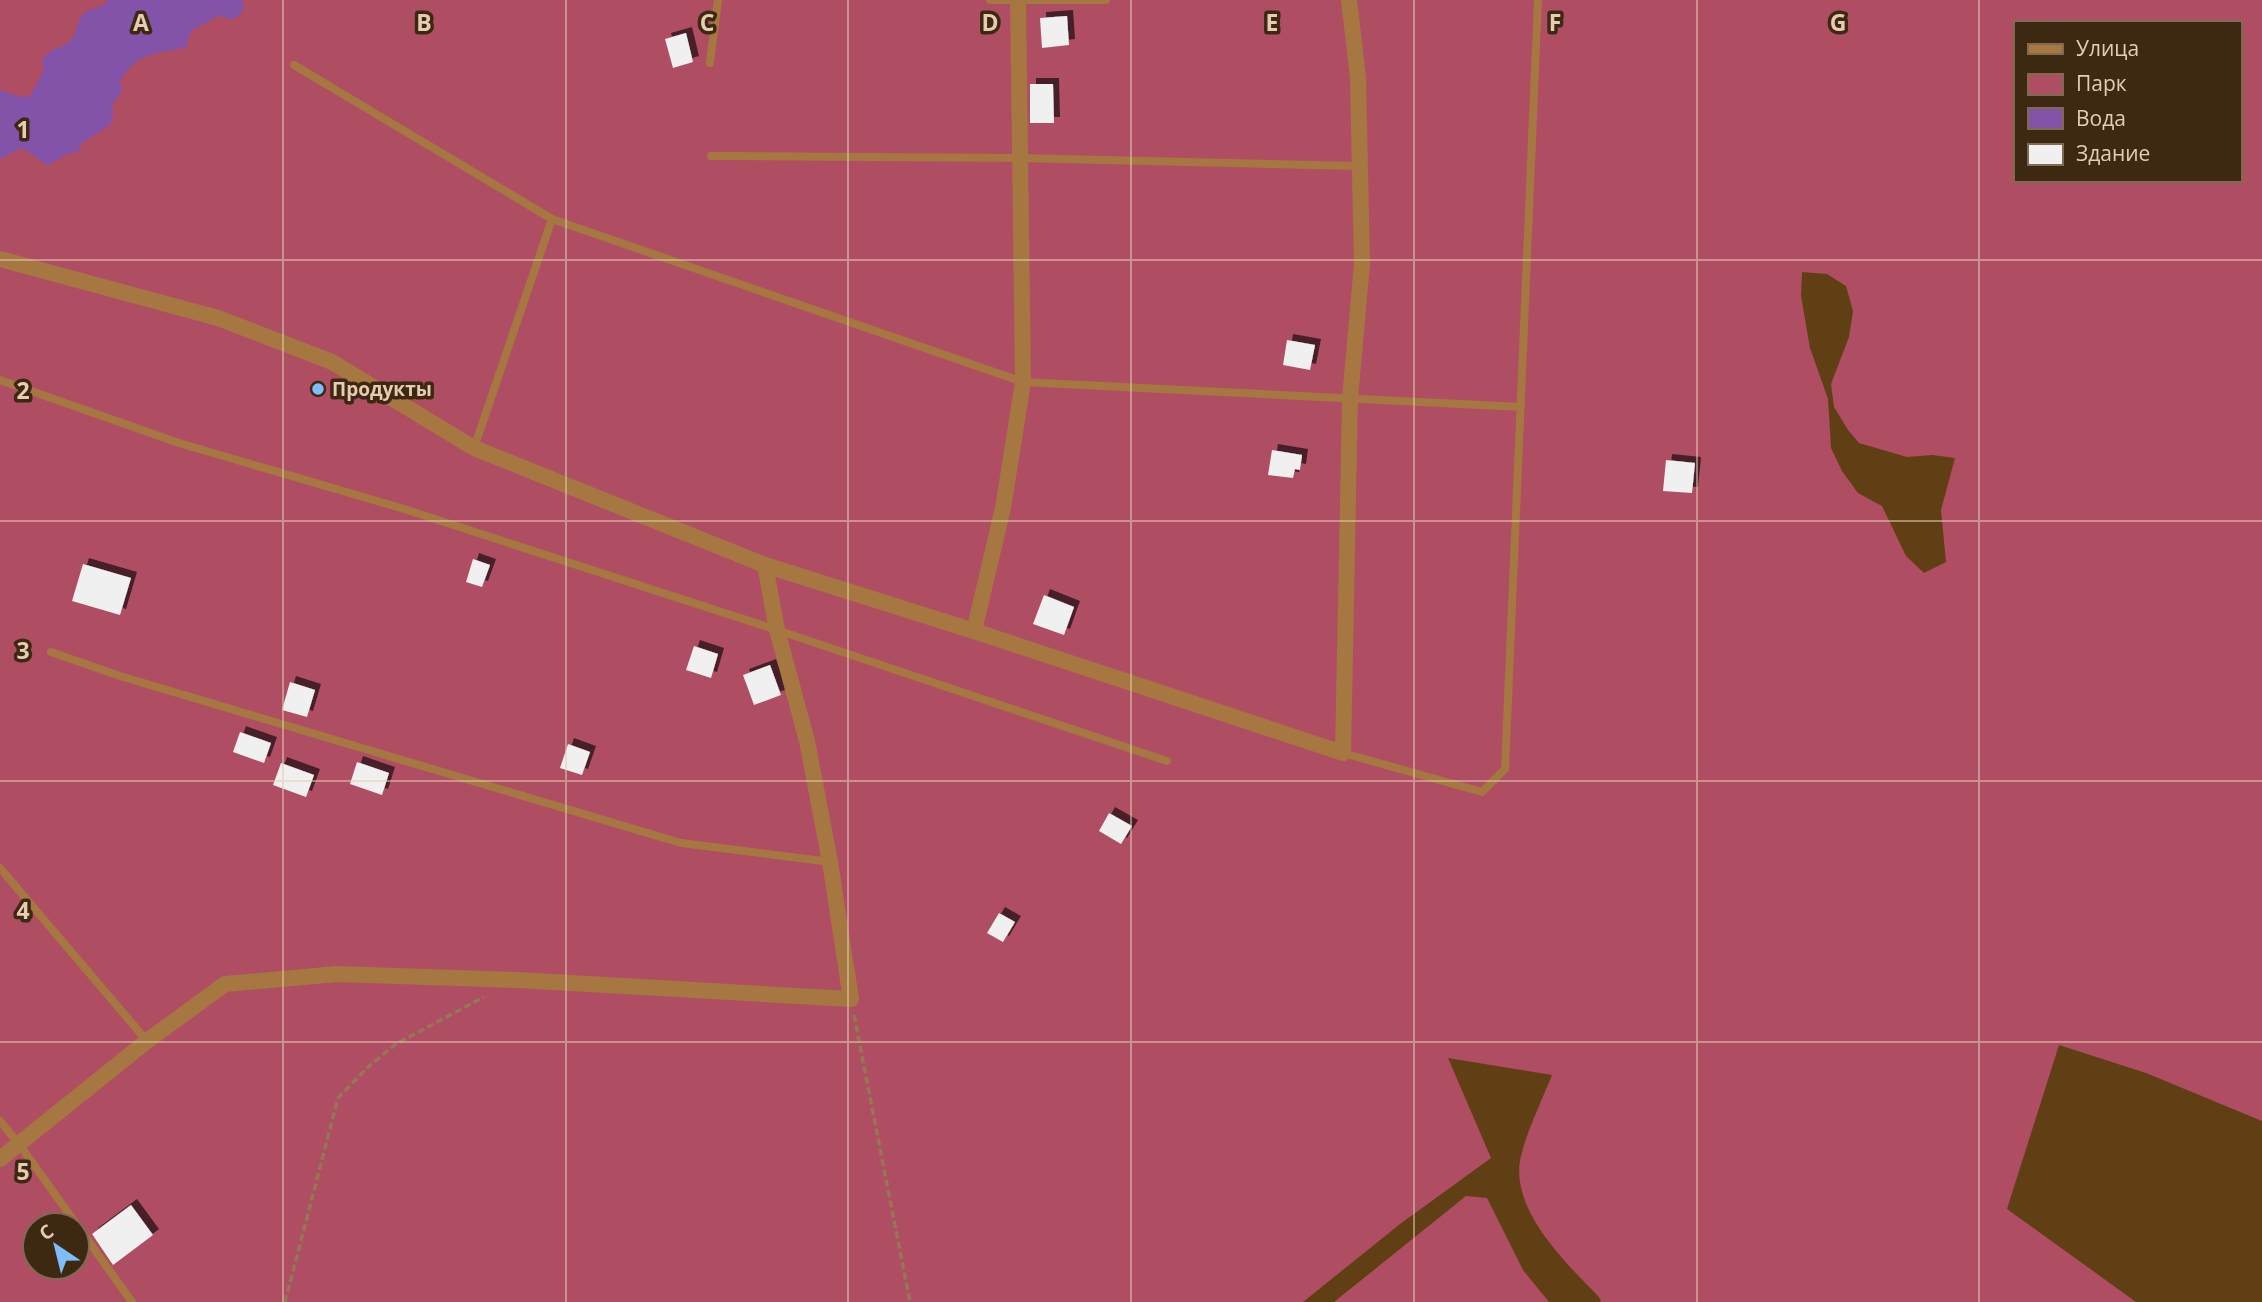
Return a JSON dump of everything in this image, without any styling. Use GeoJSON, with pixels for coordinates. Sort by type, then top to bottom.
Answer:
{"type":"FeatureCollection","features":[{"type":"Feature","properties":{"kind":"street"},"geometry":{"type":"LineString","coordinates":[[974,631],[1003,508],[1023,382],[1018,0]]}},
{"type":"Feature","properties":{"kind":"street"},"geometry":{"type":"LineString","coordinates":[[0,258],[218,318],[332,362],[474,448],[765,565],[1343,753],[1350,398],[1362,264],[1358,78],[1349,0]]}},
{"type":"Feature","properties":{"kind":"street"},"geometry":{"type":"LineString","coordinates":[[0,1158],[147,1041],[225,984],[337,975],[518,980],[851,999],[830,862],[807,741],[777,630],[765,565]]}},
{"type":"Feature","properties":{"kind":"lane"},"geometry":{"type":"LineString","coordinates":[[710,63],[718,0]]}},
{"type":"Feature","properties":{"kind":"lane"},"geometry":{"type":"LineString","coordinates":[[990,0],[1106,0]]}},
{"type":"Feature","properties":{"kind":"lane"},"geometry":{"type":"LineString","coordinates":[[1343,753],[1482,792],[1505,769],[1538,0]]}},
{"type":"Feature","properties":{"kind":"lane"},"geometry":{"type":"LineString","coordinates":[[294,65],[552,219],[1023,382],[1521,407]]}},
{"type":"Feature","properties":{"kind":"lane"},"geometry":{"type":"LineString","coordinates":[[711,156],[1020,158],[1359,166]]}},
{"type":"Feature","properties":{"kind":"lane"},"geometry":{"type":"LineString","coordinates":[[474,448],[552,219]]}},
{"type":"Feature","properties":{"kind":"lane"},"geometry":{"type":"LineString","coordinates":[[0,380],[179,443],[401,508],[1167,761]]}},
{"type":"Feature","properties":{"kind":"lane"},"geometry":{"type":"LineString","coordinates":[[51,652],[120,676],[681,843],[830,862]]}},
{"type":"Feature","properties":{"kind":"lane"},"geometry":{"type":"LineString","coordinates":[[0,868],[147,1041]]}},
{"type":"Feature","properties":{"kind":"lane"},"geometry":{"type":"LineString","coordinates":[[0,1121],[132,1302]]}},
{"type":"Feature","properties":{"kind":"path"},"geometry":{"type":"LineString","coordinates":[[285,1302],[338,1098],[368,1067],[396,1044],[518,980]]}},
{"type":"Feature","properties":{"kind":"path"},"geometry":{"type":"LineString","coordinates":[[851,999],[910,1302]]}},
{"type":"Feature","properties":{"kind":"green space"},"geometry":{"type":"Polygon","coordinates":[[[0,0],[2262,0],[2262,1121],[2146,1073],[2059,1045],[2007,1209],[2136,1302],[1601,1302],[1556,1251],[1531,1215],[1523,1195],[1519,1176],[1521,1156],[1552,1075],[1448,1058],[1491,1158],[1400,1224],[1303,1302],[0,1302],[0,0]],[[1802,272],[1801,296],[1810,348],[1828,399],[1831,448],[1842,471],[1858,493],[1882,506],[1906,556],[1924,573],[1946,562],[1941,510],[1955,458],[1932,455],[1907,457],[1859,443],[1848,430],[1834,407],[1831,384],[1849,337],[1853,311],[1846,286],[1827,274],[1802,272]]]}},
{"type":"Feature","properties":{"kind":"green space"},"geometry":{"type":"Polygon","coordinates":[[[1466,1196],[1487,1198],[1523,1270],[1549,1302],[1334,1302],[1466,1196]]]}},
{"type":"Feature","properties":{"kind":"water"},"geometry":{"type":"Polygon","coordinates":[[[109,0],[242,0],[244,7],[240,15],[231,20],[221,15],[193,29],[187,47],[149,55],[134,64],[120,81],[122,90],[112,106],[110,125],[82,143],[78,152],[67,154],[48,165],[21,148],[0,159],[0,90],[21,97],[30,96],[44,70],[42,60],[46,55],[69,41],[75,34],[82,15],[109,0]]]}},
{"type":"Feature","properties":{"kind":"building"},"geometry":{"type":"Polygon","coordinates":[[[1067,16],[1069,45],[1042,48],[1040,18],[1067,16]]]}},
{"type":"Feature","properties":{"kind":"building"},"geometry":{"type":"Polygon","coordinates":[[[686,33],[693,62],[673,68],[665,39],[686,33]]]}},
{"type":"Feature","properties":{"kind":"building"},"geometry":{"type":"Polygon","coordinates":[[[1030,84],[1053,84],[1054,123],[1030,123],[1030,84]]]}},
{"type":"Feature","properties":{"kind":"building"},"geometry":{"type":"Polygon","coordinates":[[[1287,340],[1315,345],[1310,370],[1283,365],[1287,340]]]}},
{"type":"Feature","properties":{"kind":"building"},"geometry":{"type":"Polygon","coordinates":[[[1272,450],[1302,455],[1300,470],[1295,469],[1293,478],[1268,475],[1272,450]]]}},
{"type":"Feature","properties":{"kind":"building"},"geometry":{"type":"Polygon","coordinates":[[[1666,460],[1695,463],[1692,493],[1663,491],[1666,460]]]}},
{"type":"Feature","properties":{"kind":"building"},"geometry":{"type":"Polygon","coordinates":[[[473,559],[490,565],[482,587],[466,582],[473,559]]]}},
{"type":"Feature","properties":{"kind":"building"},"geometry":{"type":"Polygon","coordinates":[[[83,564],[131,578],[120,615],[72,601],[83,564]]]}},
{"type":"Feature","properties":{"kind":"building"},"geometry":{"type":"Polygon","coordinates":[[[1044,595],[1074,607],[1064,635],[1033,624],[1044,595]]]}},
{"type":"Feature","properties":{"kind":"building"},"geometry":{"type":"Polygon","coordinates":[[[694,646],[718,654],[711,678],[686,670],[694,646]]]}},
{"type":"Feature","properties":{"kind":"building"},"geometry":{"type":"Polygon","coordinates":[[[770,665],[781,695],[754,705],[743,675],[770,665]]]}},
{"type":"Feature","properties":{"kind":"building"},"geometry":{"type":"Polygon","coordinates":[[[290,682],[315,690],[307,717],[282,710],[290,682]]]}},
{"type":"Feature","properties":{"kind":"building"},"geometry":{"type":"Polygon","coordinates":[[[240,732],[271,743],[264,763],[233,752],[240,732]]]}},
{"type":"Feature","properties":{"kind":"building"},"geometry":{"type":"Polygon","coordinates":[[[568,744],[590,752],[582,775],[560,768],[568,744]]]}},
{"type":"Feature","properties":{"kind":"building"},"geometry":{"type":"Polygon","coordinates":[[[357,762],[389,773],[382,795],[350,784],[357,762]]]}},
{"type":"Feature","properties":{"kind":"building"},"geometry":{"type":"Polygon","coordinates":[[[281,763],[314,775],[306,797],[273,785],[281,763]]]}},
{"type":"Feature","properties":{"kind":"building"},"geometry":{"type":"Polygon","coordinates":[[[1109,813],[1132,826],[1121,844],[1099,831],[1109,813]]]}},
{"type":"Feature","properties":{"kind":"building"},"geometry":{"type":"Polygon","coordinates":[[[999,913],[1015,922],[1003,942],[987,933],[999,913]]]}},
{"type":"Feature","properties":{"kind":"building"},"geometry":{"type":"Polygon","coordinates":[[[131,1205],[153,1235],[113,1265],[92,1234],[131,1205]]]}},
{"type":"Feature","properties":{"kind":"place","name":"Продукты"},"geometry":{"type":"Point","coordinates":[318,389]}}]}
